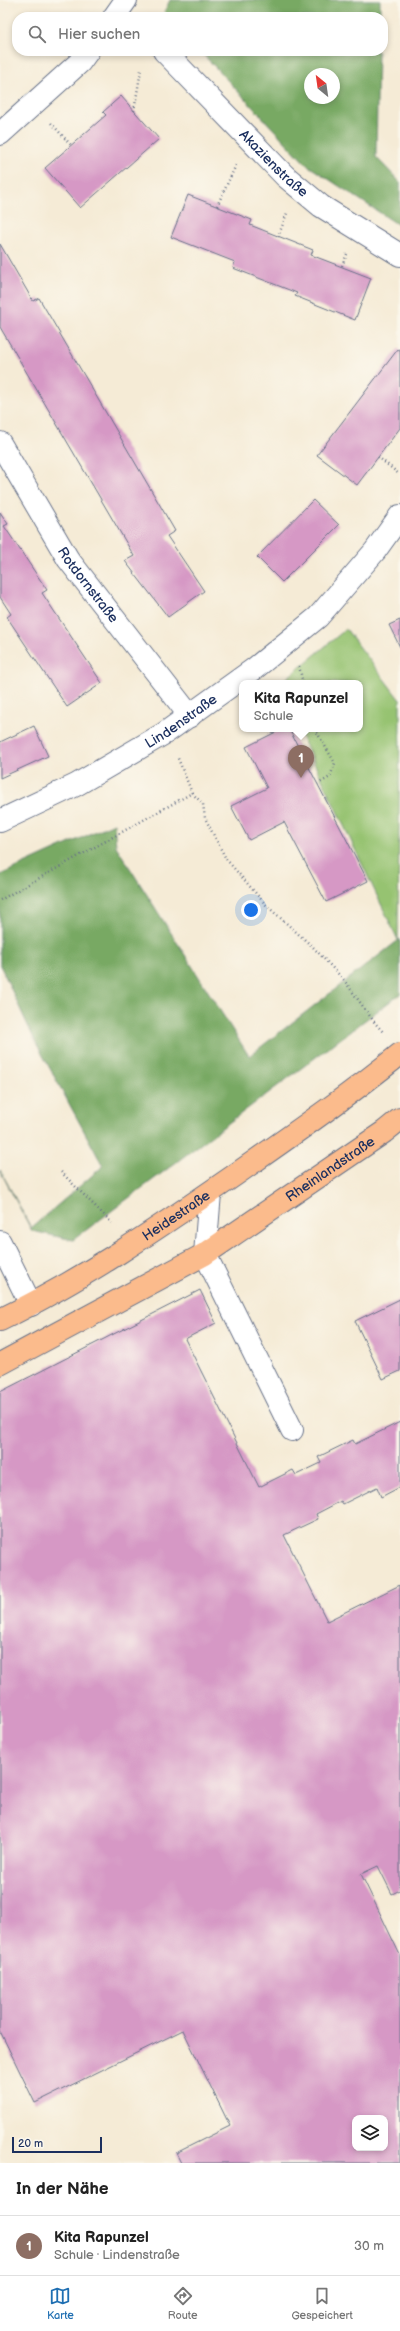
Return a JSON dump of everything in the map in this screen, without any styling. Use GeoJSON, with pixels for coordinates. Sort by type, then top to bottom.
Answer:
{"type":"FeatureCollection","features":[{"type":"Feature","properties":{"kind":"main road","name":"Heidestraße"},"geometry":{"type":"LineString","coordinates":[[0,1320],[31,1305],[123,1251],[210,1192],[345,1098],[395,1046]]}},
{"type":"Feature","properties":{"kind":"main road","name":"Rheinlandstraße"},"geometry":{"type":"LineString","coordinates":[[205,1254],[384,1132],[400,1119]]}},
{"type":"Feature","properties":{"kind":"main road"},"geometry":{"type":"LineString","coordinates":[[0,1364],[205,1254]]}},
{"type":"Feature","properties":{"kind":"street"},"geometry":{"type":"LineString","coordinates":[[0,134],[80,62],[84,56]]}},
{"type":"Feature","properties":{"kind":"street","name":"Akazienstraße"},"geometry":{"type":"LineString","coordinates":[[169,56],[285,176],[321,206],[400,255]]}},
{"type":"Feature","properties":{"kind":"street","name":"Rotdornstraße"},"geometry":{"type":"LineString","coordinates":[[0,443],[68,559],[190,716]]}},
{"type":"Feature","properties":{"kind":"street","name":"Lindenstraße"},"geometry":{"type":"LineString","coordinates":[[0,821],[76,785],[190,716],[254,669],[318,617],[375,551],[400,516]]}},
{"type":"Feature","properties":{"kind":"street"},"geometry":{"type":"LineString","coordinates":[[210,1192],[205,1254],[292,1430]]}},
{"type":"Feature","properties":{"kind":"street"},"geometry":{"type":"LineString","coordinates":[[0,1242],[31,1305]]}},
{"type":"Feature","properties":{"kind":"path"},"geometry":{"type":"LineString","coordinates":[[134,110],[142,70]]}},
{"type":"Feature","properties":{"kind":"path"},"geometry":{"type":"LineString","coordinates":[[51,123],[71,145]]}},
{"type":"Feature","properties":{"kind":"path"},"geometry":{"type":"LineString","coordinates":[[217,206],[237,164]]}},
{"type":"Feature","properties":{"kind":"path"},"geometry":{"type":"LineString","coordinates":[[278,236],[290,208]]}},
{"type":"Feature","properties":{"kind":"path"},"geometry":{"type":"LineString","coordinates":[[342,266],[348,250]]}},
{"type":"Feature","properties":{"kind":"path"},"geometry":{"type":"LineString","coordinates":[[378,457],[399,474]]}},
{"type":"Feature","properties":{"kind":"path"},"geometry":{"type":"LineString","coordinates":[[296,662],[302,680]]}},
{"type":"Feature","properties":{"kind":"path"},"geometry":{"type":"LineString","coordinates":[[317,732],[335,762],[330,777],[318,784]]}},
{"type":"Feature","properties":{"kind":"path"},"geometry":{"type":"LineString","coordinates":[[176,754],[192,793],[202,804],[205,818],[226,859],[267,906],[313,947],[344,980],[375,1024],[395,1046]]}},
{"type":"Feature","properties":{"kind":"path"},"geometry":{"type":"LineString","coordinates":[[0,900],[192,793]]}},
{"type":"Feature","properties":{"kind":"path"},"geometry":{"type":"LineString","coordinates":[[61,1172],[112,1223]]}},
{"type":"Feature","properties":{"kind":"green space"},"geometry":{"type":"Polygon","coordinates":[[[170,0],[380,0],[380,12],[164,12],[170,0]]]}},
{"type":"Feature","properties":{"kind":"green space"},"geometry":{"type":"Polygon","coordinates":[[[205,56],[378,56],[376,157],[400,182],[400,226],[307,165],[205,56]]]}},
{"type":"Feature","properties":{"kind":"green space"},"geometry":{"type":"Polygon","coordinates":[[[346,629],[400,700],[398,940],[299,732],[363,732],[363,680],[285,680],[346,629]]]}},
{"type":"Feature","properties":{"kind":"green space"},"geometry":{"type":"Polygon","coordinates":[[[114,823],[116,846],[249,1056],[400,939],[400,994],[73,1240],[32,1231],[0,1170],[31,1228],[103,1166],[35,1041],[0,965],[0,875],[114,823]]]}},
{"type":"Feature","properties":{"kind":"building"},"geometry":{"type":"Polygon","coordinates":[[[121,96],[159,139],[80,208],[45,168],[106,115],[103,112],[121,96]]]}},
{"type":"Feature","properties":{"kind":"building"},"geometry":{"type":"Polygon","coordinates":[[[188,195],[252,220],[250,225],[313,250],[311,255],[371,278],[355,320],[295,296],[297,293],[233,268],[235,262],[171,237],[188,195]]]}},
{"type":"Feature","properties":{"kind":"building"},"geometry":{"type":"Polygon","coordinates":[[[0,244],[33,301],[39,298],[175,531],[167,536],[204,591],[168,617],[125,561],[134,556],[0,327],[0,244]]]}},
{"type":"Feature","properties":{"kind":"building"},"geometry":{"type":"Polygon","coordinates":[[[398,349],[400,350],[400,428],[357,485],[317,455],[398,349]]]}},
{"type":"Feature","properties":{"kind":"building"},"geometry":{"type":"Polygon","coordinates":[[[313,500],[339,525],[282,582],[257,557],[313,500]]]}},
{"type":"Feature","properties":{"kind":"building"},"geometry":{"type":"Polygon","coordinates":[[[0,512],[8,524],[4,526],[47,590],[42,593],[102,683],[67,707],[7,617],[11,614],[0,597],[0,512]]]}},
{"type":"Feature","properties":{"kind":"building"},"geometry":{"type":"Polygon","coordinates":[[[400,620],[400,647],[389,625],[400,620]]]}},
{"type":"Feature","properties":{"kind":"building"},"geometry":{"type":"Polygon","coordinates":[[[34,726],[48,756],[0,778],[0,742],[34,726]]]}},
{"type":"Feature","properties":{"kind":"building"},"geometry":{"type":"Polygon","coordinates":[[[276,732],[291,732],[368,881],[326,902],[284,822],[249,840],[231,806],[267,788],[246,747],[276,732]]]}},
{"type":"Feature","properties":{"kind":"building"},"geometry":{"type":"Polygon","coordinates":[[[200,1290],[216,1323],[185,1339],[259,1487],[293,1470],[296,1475],[321,1463],[318,1457],[353,1440],[355,1444],[400,1422],[400,1487],[381,1497],[377,1487],[343,1504],[341,1501],[316,1514],[318,1519],[284,1535],[327,1621],[400,1585],[400,1890],[392,1894],[378,1866],[361,1874],[400,1955],[400,2163],[181,2163],[176,2153],[230,2126],[183,2030],[35,2103],[0,2031],[0,1392],[200,1290]]]}},
{"type":"Feature","properties":{"kind":"building"},"geometry":{"type":"Polygon","coordinates":[[[400,1299],[400,1371],[383,1379],[355,1321],[400,1299]]]}},
{"type":"Feature","properties":{"kind":"place","name":"Kita Rapunzel"},"geometry":{"type":"Point","coordinates":[301,778]}}]}
